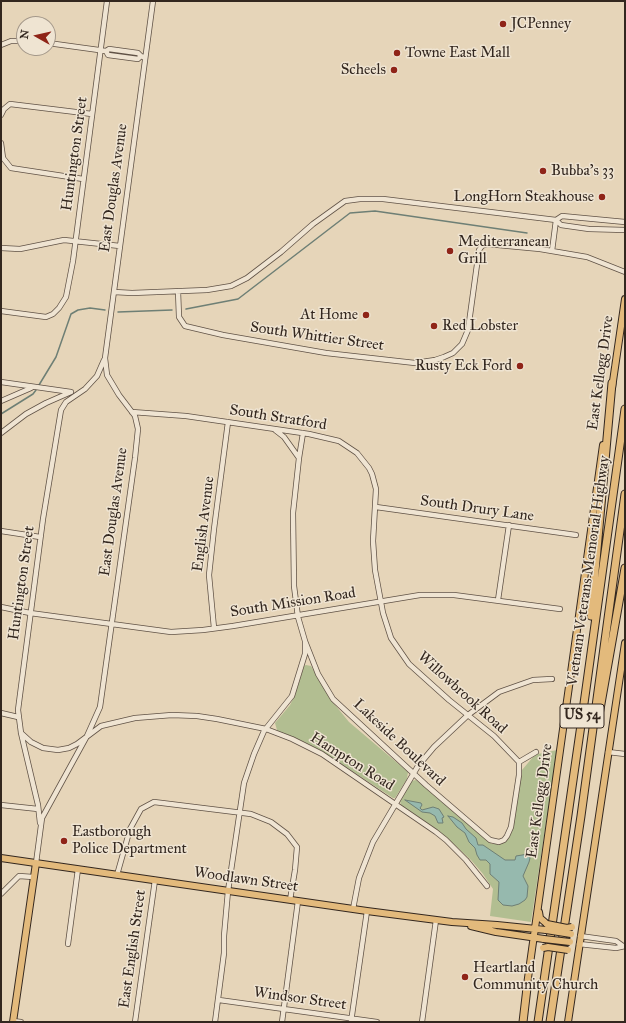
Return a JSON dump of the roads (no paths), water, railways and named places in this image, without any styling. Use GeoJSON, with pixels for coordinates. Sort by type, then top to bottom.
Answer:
{"type":"FeatureCollection","features":[{"type":"Feature","properties":{"kind":"highway"},"geometry":{"type":"LineString","coordinates":[[581,726],[612,383]]}},
{"type":"Feature","properties":{"kind":"highway","name":"Vietnam Veterans Memorial Highway"},"geometry":{"type":"LineString","coordinates":[[538,1022],[625,409]]}},
{"type":"Feature","properties":{"kind":"highway","name":"Vietnam Veterans Memorial Highway"},"geometry":{"type":"LineString","coordinates":[[550,1022],[581,816],[625,494]]}},
{"type":"Feature","properties":{"kind":"highway"},"geometry":{"type":"LineString","coordinates":[[581,816],[625,568]]}},
{"type":"Feature","properties":{"kind":"highway"},"geometry":{"type":"LineString","coordinates":[[522,1022],[527,988]]}},
{"type":"Feature","properties":{"kind":"main road","name":"East Kellogg Drive"},"geometry":{"type":"LineString","coordinates":[[527,988],[625,298]]}},
{"type":"Feature","properties":{"kind":"main road"},"geometry":{"type":"LineString","coordinates":[[568,1022],[625,643]]}},
{"type":"Feature","properties":{"kind":"main road","name":"Woodlawn Street"},"geometry":{"type":"LineString","coordinates":[[1,858],[436,920],[536,929],[546,927],[580,936]]}},
{"type":"Feature","properties":{"kind":"main road","name":"East Douglas Avenue"},"geometry":{"type":"LineString","coordinates":[[13,1021],[36,863]]}},
{"type":"Feature","properties":{"kind":"main road"},"geometry":{"type":"LineString","coordinates":[[538,911],[540,918],[546,927],[572,927],[578,923],[583,915]]}},
{"type":"Feature","properties":{"kind":"main road","name":"Woodlawn Street"},"geometry":{"type":"LineString","coordinates":[[452,922],[496,932],[579,944]]}},
{"type":"Feature","properties":{"kind":"main road"},"geometry":{"type":"LineString","coordinates":[[531,960],[536,951],[548,947],[568,950],[574,957],[576,964]]}},
{"type":"Feature","properties":{"kind":"street","name":"Huntington Street"},"geometry":{"type":"LineString","coordinates":[[1,312],[46,317],[53,314],[59,308],[66,297],[84,179],[92,114],[103,51],[107,1]]}},
{"type":"Feature","properties":{"kind":"street","name":"East Douglas Avenue"},"geometry":{"type":"LineString","coordinates":[[36,863],[42,818],[87,736],[100,708],[135,458],[138,429],[135,416],[119,395],[107,375],[105,358],[143,57],[153,1]]}},
{"type":"Feature","properties":{"kind":"street"},"geometry":{"type":"LineString","coordinates":[[1,45],[11,41],[16,41]]}},
{"type":"Feature","properties":{"kind":"street"},"geometry":{"type":"LineString","coordinates":[[56,44],[103,51],[109,49],[138,53],[143,57]]}},
{"type":"Feature","properties":{"kind":"street"},"geometry":{"type":"LineString","coordinates":[[1,115],[4,109],[10,104],[92,114]]}},
{"type":"Feature","properties":{"kind":"street"},"geometry":{"type":"LineString","coordinates":[[1,143],[3,158],[11,168],[84,179]]}},
{"type":"Feature","properties":{"kind":"street"},"geometry":{"type":"LineString","coordinates":[[114,292],[132,293],[208,290],[230,286],[247,278],[281,252],[313,224],[345,201],[360,199],[383,199],[556,220],[561,225],[625,230]]}},
{"type":"Feature","properties":{"kind":"street"},"geometry":{"type":"LineString","coordinates":[[625,222],[562,216],[556,220],[552,251],[587,257],[625,272]]}},
{"type":"Feature","properties":{"kind":"street"},"geometry":{"type":"LineString","coordinates":[[1,248],[20,249],[64,240],[120,246]]}},
{"type":"Feature","properties":{"kind":"street","name":"South Whittier Street"},"geometry":{"type":"LineString","coordinates":[[178,291],[179,317],[185,326],[223,335],[326,353],[421,363],[435,360],[453,353],[462,344],[468,330],[479,252],[482,246],[487,244],[552,251]]}},
{"type":"Feature","properties":{"kind":"street","name":"Huntington Street"},"geometry":{"type":"LineString","coordinates":[[40,827],[38,809],[21,733],[18,710],[40,537],[59,415],[66,402],[85,390],[97,376],[105,358]]}},
{"type":"Feature","properties":{"kind":"street"},"geometry":{"type":"LineString","coordinates":[[1,382],[78,394]]}},
{"type":"Feature","properties":{"kind":"street"},"geometry":{"type":"LineString","coordinates":[[1,401],[33,387]]}},
{"type":"Feature","properties":{"kind":"street"},"geometry":{"type":"LineString","coordinates":[[1,433],[31,411],[71,392]]}},
{"type":"Feature","properties":{"kind":"street","name":"South Stratford"},"geometry":{"type":"LineString","coordinates":[[132,412],[186,416],[303,433],[339,441],[357,452],[372,474],[376,489],[376,507]]}},
{"type":"Feature","properties":{"kind":"street","name":"English Avenue"},"geometry":{"type":"LineString","coordinates":[[214,628],[209,575],[228,422]]}},
{"type":"Feature","properties":{"kind":"street"},"geometry":{"type":"LineString","coordinates":[[272,429],[284,437],[300,458]]}},
{"type":"Feature","properties":{"kind":"street"},"geometry":{"type":"LineString","coordinates":[[216,1022],[224,953],[228,891],[244,783],[254,754],[266,730],[292,696],[305,654],[305,641],[298,615],[294,586],[293,513],[303,433]]}},
{"type":"Feature","properties":{"kind":"street","name":"South Drury Lane"},"geometry":{"type":"LineString","coordinates":[[376,507],[576,535]]}},
{"type":"Feature","properties":{"kind":"street","name":"Willowbrook Road"},"geometry":{"type":"LineString","coordinates":[[376,507],[373,541],[375,570],[383,613],[391,638],[409,664],[494,736],[519,762]]}},
{"type":"Feature","properties":{"kind":"street"},"geometry":{"type":"LineString","coordinates":[[498,600],[509,525]]}},
{"type":"Feature","properties":{"kind":"street"},"geometry":{"type":"LineString","coordinates":[[1,531],[40,537]]}},
{"type":"Feature","properties":{"kind":"street","name":"South Mission Road"},"geometry":{"type":"LineString","coordinates":[[1,607],[30,613],[170,632],[214,628],[420,595],[454,595],[560,609]]}},
{"type":"Feature","properties":{"kind":"street","name":"Lakeside Boulevard"},"geometry":{"type":"LineString","coordinates":[[305,641],[318,674],[333,699],[490,840],[499,842],[504,840],[507,836],[510,827],[519,775],[519,762]]}},
{"type":"Feature","properties":{"kind":"street"},"geometry":{"type":"LineString","coordinates":[[353,909],[359,878],[373,842],[418,766],[434,747],[468,715],[499,692],[533,680],[552,679]]}},
{"type":"Feature","properties":{"kind":"street"},"geometry":{"type":"LineString","coordinates":[[1,713],[18,717]]}},
{"type":"Feature","properties":{"kind":"street","name":"Hampton Road"},"geometry":{"type":"LineString","coordinates":[[21,733],[31,742],[43,748],[58,750],[69,748],[101,726],[135,718],[172,715],[217,719],[266,730],[292,739],[322,754],[396,804],[446,840],[466,860],[487,886]]}},
{"type":"Feature","properties":{"kind":"street"},"geometry":{"type":"LineString","coordinates":[[519,762],[536,752]]}},
{"type":"Feature","properties":{"kind":"street"},"geometry":{"type":"LineString","coordinates":[[608,752],[625,754]]}},
{"type":"Feature","properties":{"kind":"street"},"geometry":{"type":"LineString","coordinates":[[117,875],[130,829],[141,809],[149,804],[154,802],[251,814],[270,822],[287,834],[297,847],[290,900]]}},
{"type":"Feature","properties":{"kind":"street"},"geometry":{"type":"LineString","coordinates":[[1,805],[38,809]]}},
{"type":"Feature","properties":{"kind":"street"},"geometry":{"type":"LineString","coordinates":[[68,944],[78,869]]}},
{"type":"Feature","properties":{"kind":"street"},"geometry":{"type":"LineString","coordinates":[[1,894],[19,876],[34,877]]}},
{"type":"Feature","properties":{"kind":"street","name":"East English Street"},"geometry":{"type":"LineString","coordinates":[[136,1022],[155,880]]}},
{"type":"Feature","properties":{"kind":"street"},"geometry":{"type":"LineString","coordinates":[[282,1022],[298,901]]}},
{"type":"Feature","properties":{"kind":"street"},"geometry":{"type":"LineString","coordinates":[[351,1020],[367,911]]}},
{"type":"Feature","properties":{"kind":"street"},"geometry":{"type":"LineString","coordinates":[[422,1022],[436,920]]}},
{"type":"Feature","properties":{"kind":"street","name":"Woodlawn Street"},"geometry":{"type":"LineString","coordinates":[[580,936],[616,941],[624,946]]}},
{"type":"Feature","properties":{"kind":"street","name":"Woodlawn Street"},"geometry":{"type":"LineString","coordinates":[[579,944],[616,948],[624,946]]}},
{"type":"Feature","properties":{"kind":"street","name":"Windsor Street"},"geometry":{"type":"LineString","coordinates":[[219,1000],[351,1020],[377,1022]]}},
{"type":"Feature","properties":{"kind":"street"},"geometry":{"type":"LineString","coordinates":[[13,1021],[21,1022]]}},
{"type":"Feature","properties":{"kind":"water"},"geometry":{"type":"Polygon","coordinates":[[[405,800],[421,803],[422,805],[420,808],[422,810],[433,807],[439,809],[444,817],[442,818],[443,823],[438,823],[435,816],[430,813],[422,812],[405,800]]]}},
{"type":"Feature","properties":{"kind":"water"},"geometry":{"type":"Polygon","coordinates":[[[448,816],[453,817],[462,823],[476,838],[478,845],[483,845],[505,860],[515,860],[516,856],[528,854],[530,858],[523,876],[528,886],[527,897],[525,900],[512,906],[503,905],[498,900],[499,882],[490,874],[490,864],[486,860],[480,860],[475,848],[469,842],[465,833],[457,827],[448,816]]]}},
{"type":"Feature","properties":{"kind":"waterway"},"geometry":{"type":"LineString","coordinates":[[186,309],[238,299],[350,213],[375,211],[527,233]]}},
{"type":"Feature","properties":{"kind":"waterway"},"geometry":{"type":"LineString","coordinates":[[39,385],[56,357],[71,314],[78,310],[90,308],[105,310]]}},
{"type":"Feature","properties":{"kind":"waterway"},"geometry":{"type":"LineString","coordinates":[[118,312],[172,310]]}},
{"type":"Feature","properties":{"kind":"waterway"},"geometry":{"type":"LineString","coordinates":[[1,414],[33,394],[36,390]]}},
{"type":"Feature","properties":{"kind":"place","name":"JCPenney"},"geometry":{"type":"Point","coordinates":[503,24]}},
{"type":"Feature","properties":{"kind":"place","name":"Towne East Mall"},"geometry":{"type":"Point","coordinates":[397,53]}},
{"type":"Feature","properties":{"kind":"place","name":"Scheels"},"geometry":{"type":"Point","coordinates":[394,70]}},
{"type":"Feature","properties":{"kind":"place","name":"Bubba's 33"},"geometry":{"type":"Point","coordinates":[543,171]}},
{"type":"Feature","properties":{"kind":"place","name":"LongHorn Steakhouse"},"geometry":{"type":"Point","coordinates":[602,197]}},
{"type":"Feature","properties":{"kind":"place","name":"Mediterranean Grill"},"geometry":{"type":"Point","coordinates":[450,251]}},
{"type":"Feature","properties":{"kind":"place","name":"At Home"},"geometry":{"type":"Point","coordinates":[366,315]}},
{"type":"Feature","properties":{"kind":"place","name":"Red Lobster"},"geometry":{"type":"Point","coordinates":[434,326]}},
{"type":"Feature","properties":{"kind":"place","name":"Rusty Eck Ford"},"geometry":{"type":"Point","coordinates":[520,366]}},
{"type":"Feature","properties":{"kind":"place","name":"Eastborough Police Department"},"geometry":{"type":"Point","coordinates":[64,841]}},
{"type":"Feature","properties":{"kind":"place","name":"Heartland Community Church"},"geometry":{"type":"Point","coordinates":[465,977]}}]}
